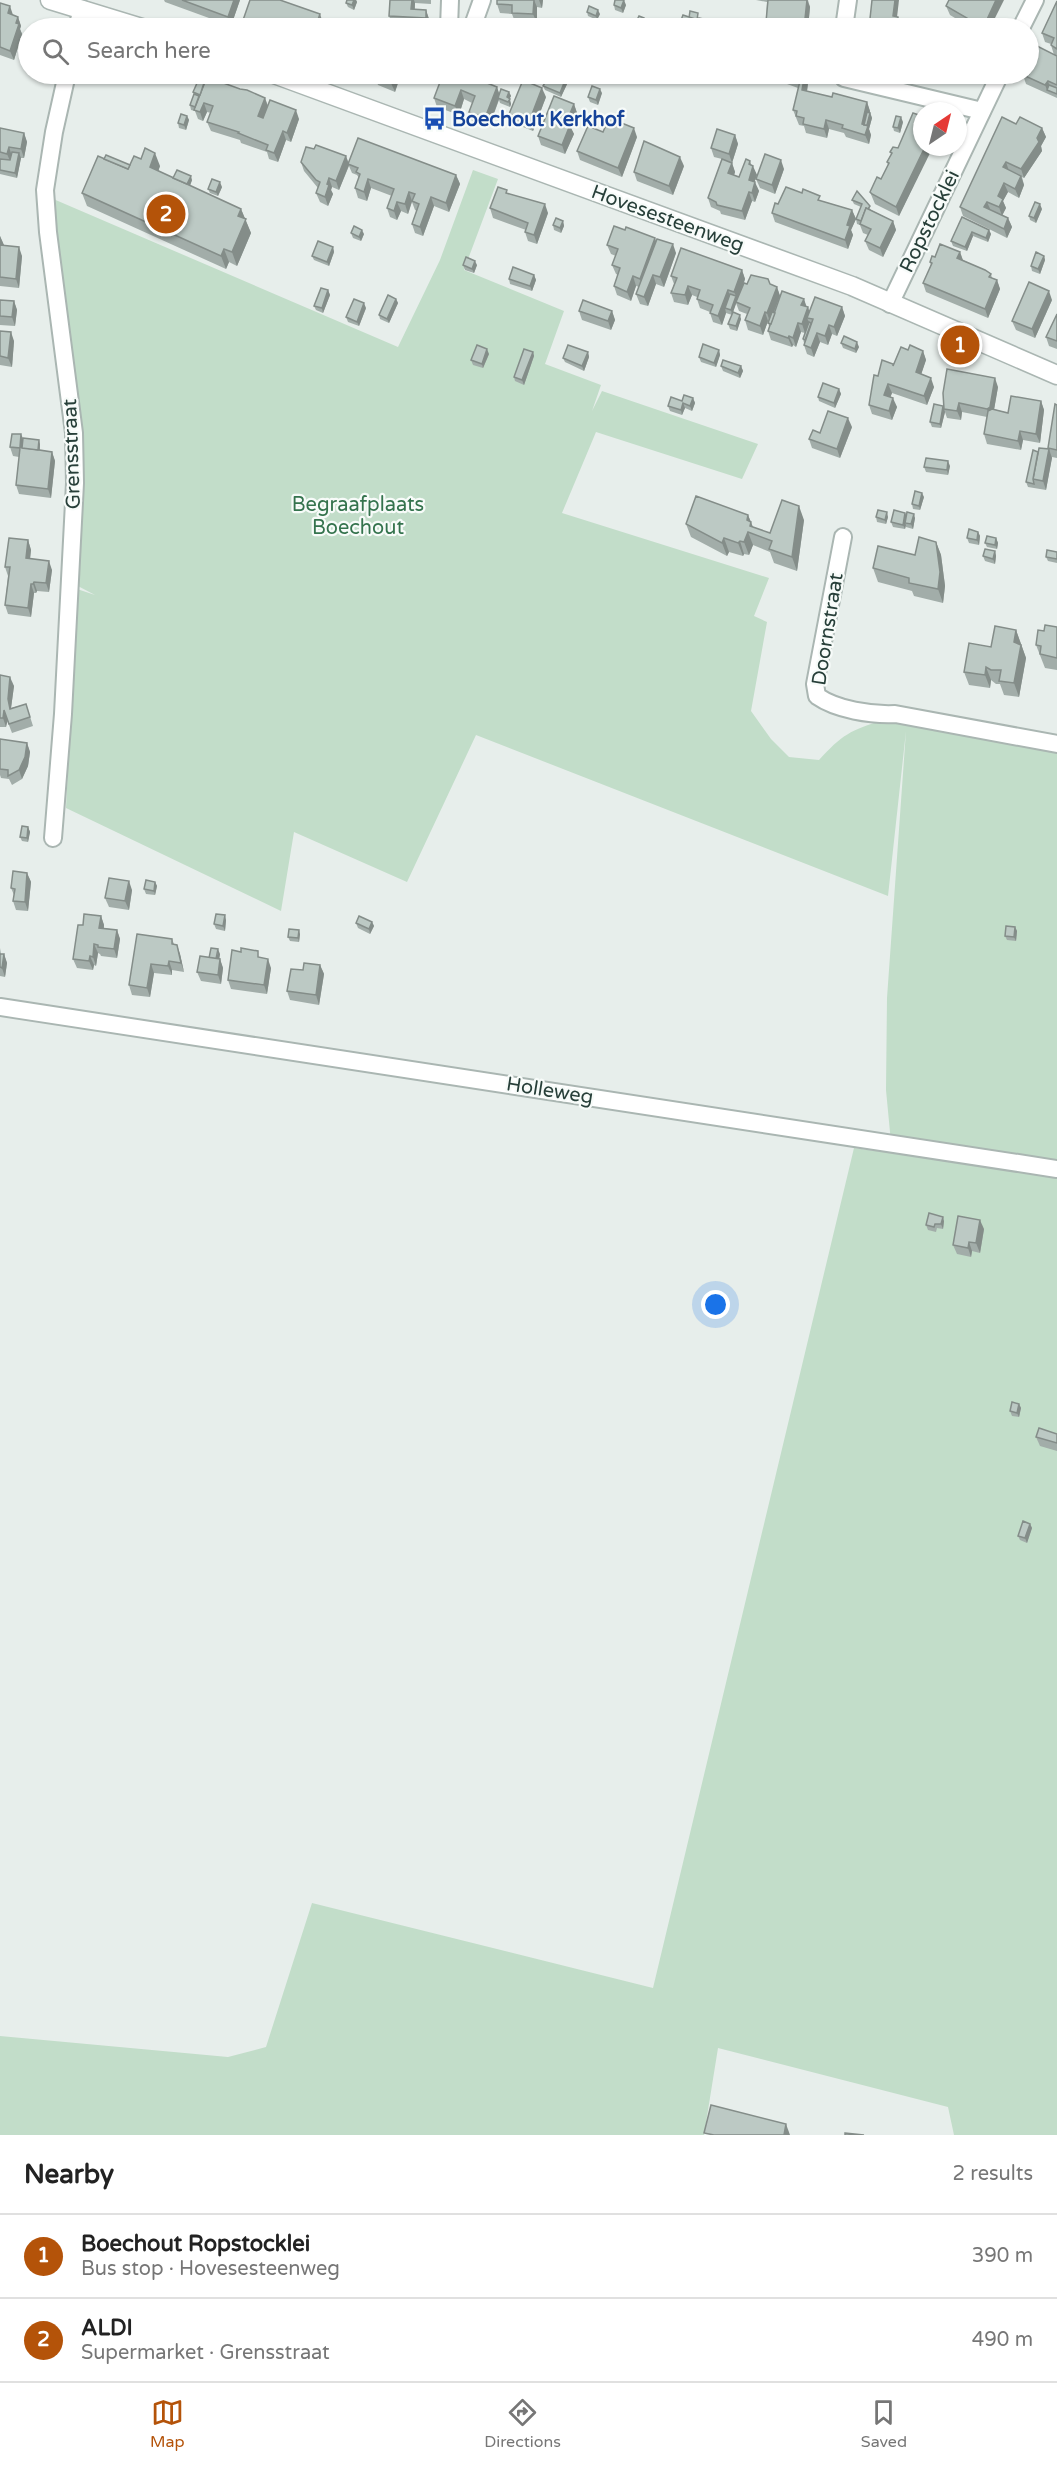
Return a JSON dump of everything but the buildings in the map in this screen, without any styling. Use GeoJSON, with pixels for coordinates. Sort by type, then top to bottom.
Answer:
{"type":"FeatureCollection","features":[{"type":"Feature","properties":{"kind":"street"},"geometry":{"type":"LineString","coordinates":[[50,0],[110,18]]}},
{"type":"Feature","properties":{"kind":"street"},"geometry":{"type":"LineString","coordinates":[[449,18],[450,0]]}},
{"type":"Feature","properties":{"kind":"street"},"geometry":{"type":"LineString","coordinates":[[476,18],[483,0]]}},
{"type":"Feature","properties":{"kind":"street"},"geometry":{"type":"LineString","coordinates":[[845,18],[848,0]]}},
{"type":"Feature","properties":{"kind":"street"},"geometry":{"type":"LineString","coordinates":[[1026,18],[1035,0]]}},
{"type":"Feature","properties":{"kind":"street"},"geometry":{"type":"LineString","coordinates":[[80,18],[82,9]]}},
{"type":"Feature","properties":{"kind":"street","name":"Grensstraat"},"geometry":{"type":"LineString","coordinates":[[53,838],[63,714],[75,483],[74,433],[45,190],[65,84]]}},
{"type":"Feature","properties":{"kind":"street","name":"Hovesesteenweg"},"geometry":{"type":"LineString","coordinates":[[301,84],[830,278],[1057,375]]}},
{"type":"Feature","properties":{"kind":"street"},"geometry":{"type":"LineString","coordinates":[[869,84],[982,111]]}},
{"type":"Feature","properties":{"kind":"street","name":"Ropstocklei"},"geometry":{"type":"LineString","coordinates":[[890,304],[995,84]]}},
{"type":"Feature","properties":{"kind":"street","name":"Doornstraat"},"geometry":{"type":"LineString","coordinates":[[843,537],[815,684],[817,696],[872,715],[895,714],[1057,744]]}},
{"type":"Feature","properties":{"kind":"street","name":"Holleweg"},"geometry":{"type":"LineString","coordinates":[[0,1007],[475,1078],[886,1145],[1057,1169]]}},
{"type":"Feature","properties":{"kind":"green space","name":"Begraafplaats Boechout"},"geometry":{"type":"Polygon","coordinates":[[[473,170],[498,179],[464,270],[564,311],[545,364],[601,385],[592,411],[602,391],[758,444],[742,479],[596,432],[562,513],[769,578],[754,616],[767,622],[751,711],[771,739],[789,757],[819,760],[847,734],[884,720],[1057,747],[1057,2135],[954,2135],[948,2107],[718,2048],[704,2135],[0,2135],[0,2036],[228,2057],[266,2047],[312,1903],[653,1988],[854,1148],[892,1153],[886,1090],[887,998],[906,731],[888,896],[476,735],[407,882],[294,832],[281,911],[66,808],[77,589],[95,595],[76,585],[83,443],[51,198],[398,347],[440,260],[473,170]]]}},
{"type":"Feature","properties":{"kind":"place","name":"Boechout Kerkhof"},"geometry":{"type":"Point","coordinates":[434,119]}},
{"type":"Feature","properties":{"kind":"place","name":"ALDI"},"geometry":{"type":"Point","coordinates":[166,214]}},
{"type":"Feature","properties":{"kind":"place","name":"Boechout Ropstocklei"},"geometry":{"type":"Point","coordinates":[960,345]}}]}
